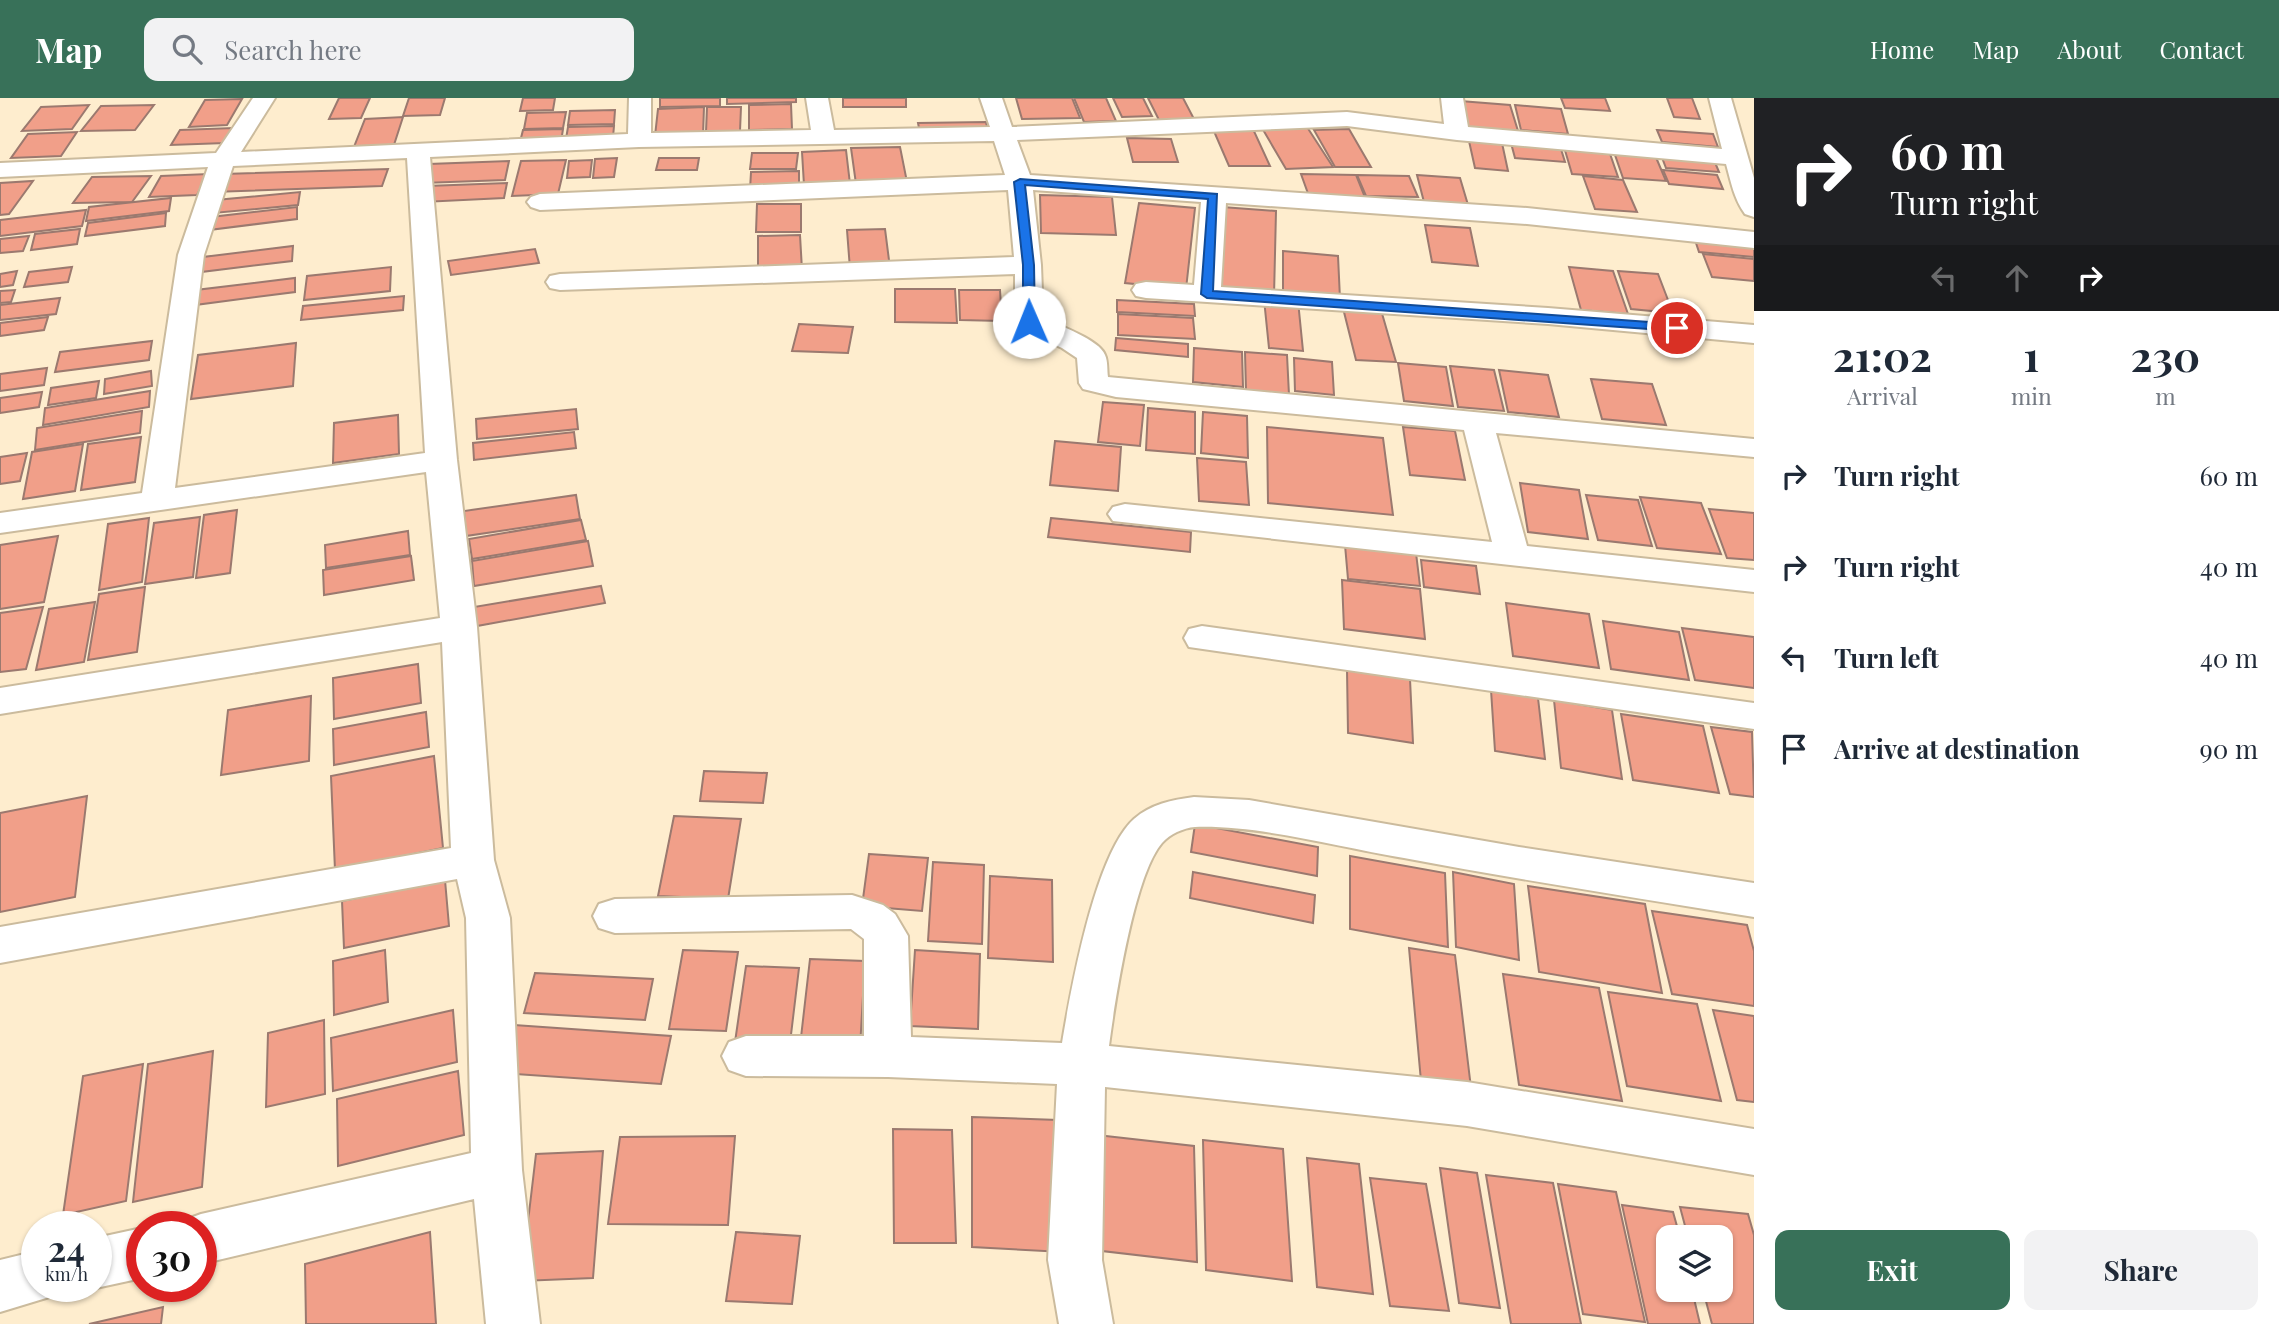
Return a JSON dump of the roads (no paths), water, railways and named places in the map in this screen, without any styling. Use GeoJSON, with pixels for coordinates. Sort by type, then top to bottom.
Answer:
{"type":"FeatureCollection","features":[{"type":"Feature","properties":{"kind":"street"},"geometry":{"type":"LineString","coordinates":[[157,500],[191,255],[222,162],[264,98]]}},
{"type":"Feature","properties":{"kind":"street"},"geometry":{"type":"LineString","coordinates":[[639,140],[640,98]]}},
{"type":"Feature","properties":{"kind":"street"},"geometry":{"type":"LineString","coordinates":[[817,98],[824,139]]}},
{"type":"Feature","properties":{"kind":"street"},"geometry":{"type":"LineString","coordinates":[[991,98],[1020,182],[1028,265],[1029,322],[1072,342],[1091,355],[1094,383],[1116,388],[1754,448]]}},
{"type":"Feature","properties":{"kind":"street"},"geometry":{"type":"LineString","coordinates":[[1452,98],[1457,133]]}},
{"type":"Feature","properties":{"kind":"street"},"geometry":{"type":"LineString","coordinates":[[1720,98],[1751,198]]}},
{"type":"Feature","properties":{"kind":"street"},"geometry":{"type":"LineString","coordinates":[[0,170],[222,162],[639,140],[1003,134],[1347,119],[1457,133],[1738,158]]}},
{"type":"Feature","properties":{"kind":"street"},"geometry":{"type":"LineString","coordinates":[[418,151],[440,460],[459,627],[473,860],[488,918],[497,1170],[513,1324]]}},
{"type":"Feature","properties":{"kind":"street"},"geometry":{"type":"LineString","coordinates":[[540,202],[1020,182],[1527,216],[1754,240]]}},
{"type":"Feature","properties":{"kind":"street"},"geometry":{"type":"LineString","coordinates":[[1207,294],[1214,196]]}},
{"type":"Feature","properties":{"kind":"street"},"geometry":{"type":"LineString","coordinates":[[560,282],[1028,265]]}},
{"type":"Feature","properties":{"kind":"street"},"geometry":{"type":"LineString","coordinates":[[1146,290],[1548,316],[1754,334]]}},
{"type":"Feature","properties":{"kind":"street"},"geometry":{"type":"LineString","coordinates":[[1477,421],[1512,554]]}},
{"type":"Feature","properties":{"kind":"street"},"geometry":{"type":"LineString","coordinates":[[0,523],[440,460]]}},
{"type":"Feature","properties":{"kind":"street"},"geometry":{"type":"LineString","coordinates":[[1125,514],[1754,581]]}},
{"type":"Feature","properties":{"kind":"street"},"geometry":{"type":"LineString","coordinates":[[0,701],[459,627]]}},
{"type":"Feature","properties":{"kind":"street"},"geometry":{"type":"LineString","coordinates":[[1202,638],[1754,716]]}},
{"type":"Feature","properties":{"kind":"street"},"geometry":{"type":"LineString","coordinates":[[1086,1324],[1075,1260],[1082,1065],[1094,989],[1126,865],[1148,831],[1170,816],[1194,812],[1248,815],[1519,863],[1754,900]]}},
{"type":"Feature","properties":{"kind":"street"},"geometry":{"type":"LineString","coordinates":[[0,945],[473,860]]}},
{"type":"Feature","properties":{"kind":"street"},"geometry":{"type":"LineString","coordinates":[[615,916],[852,912],[869,917],[880,925],[886,936],[888,1057]]}},
{"type":"Feature","properties":{"kind":"street"},"geometry":{"type":"LineString","coordinates":[[746,1056],[888,1057],[1082,1065],[1467,1104],[1754,1152]]}},
{"type":"Feature","properties":{"kind":"street"},"geometry":{"type":"LineString","coordinates":[[217,1235],[497,1170]]}},
{"type":"Feature","properties":{"kind":"street"},"geometry":{"type":"LineString","coordinates":[[0,1286],[21,1281]]}}]}
